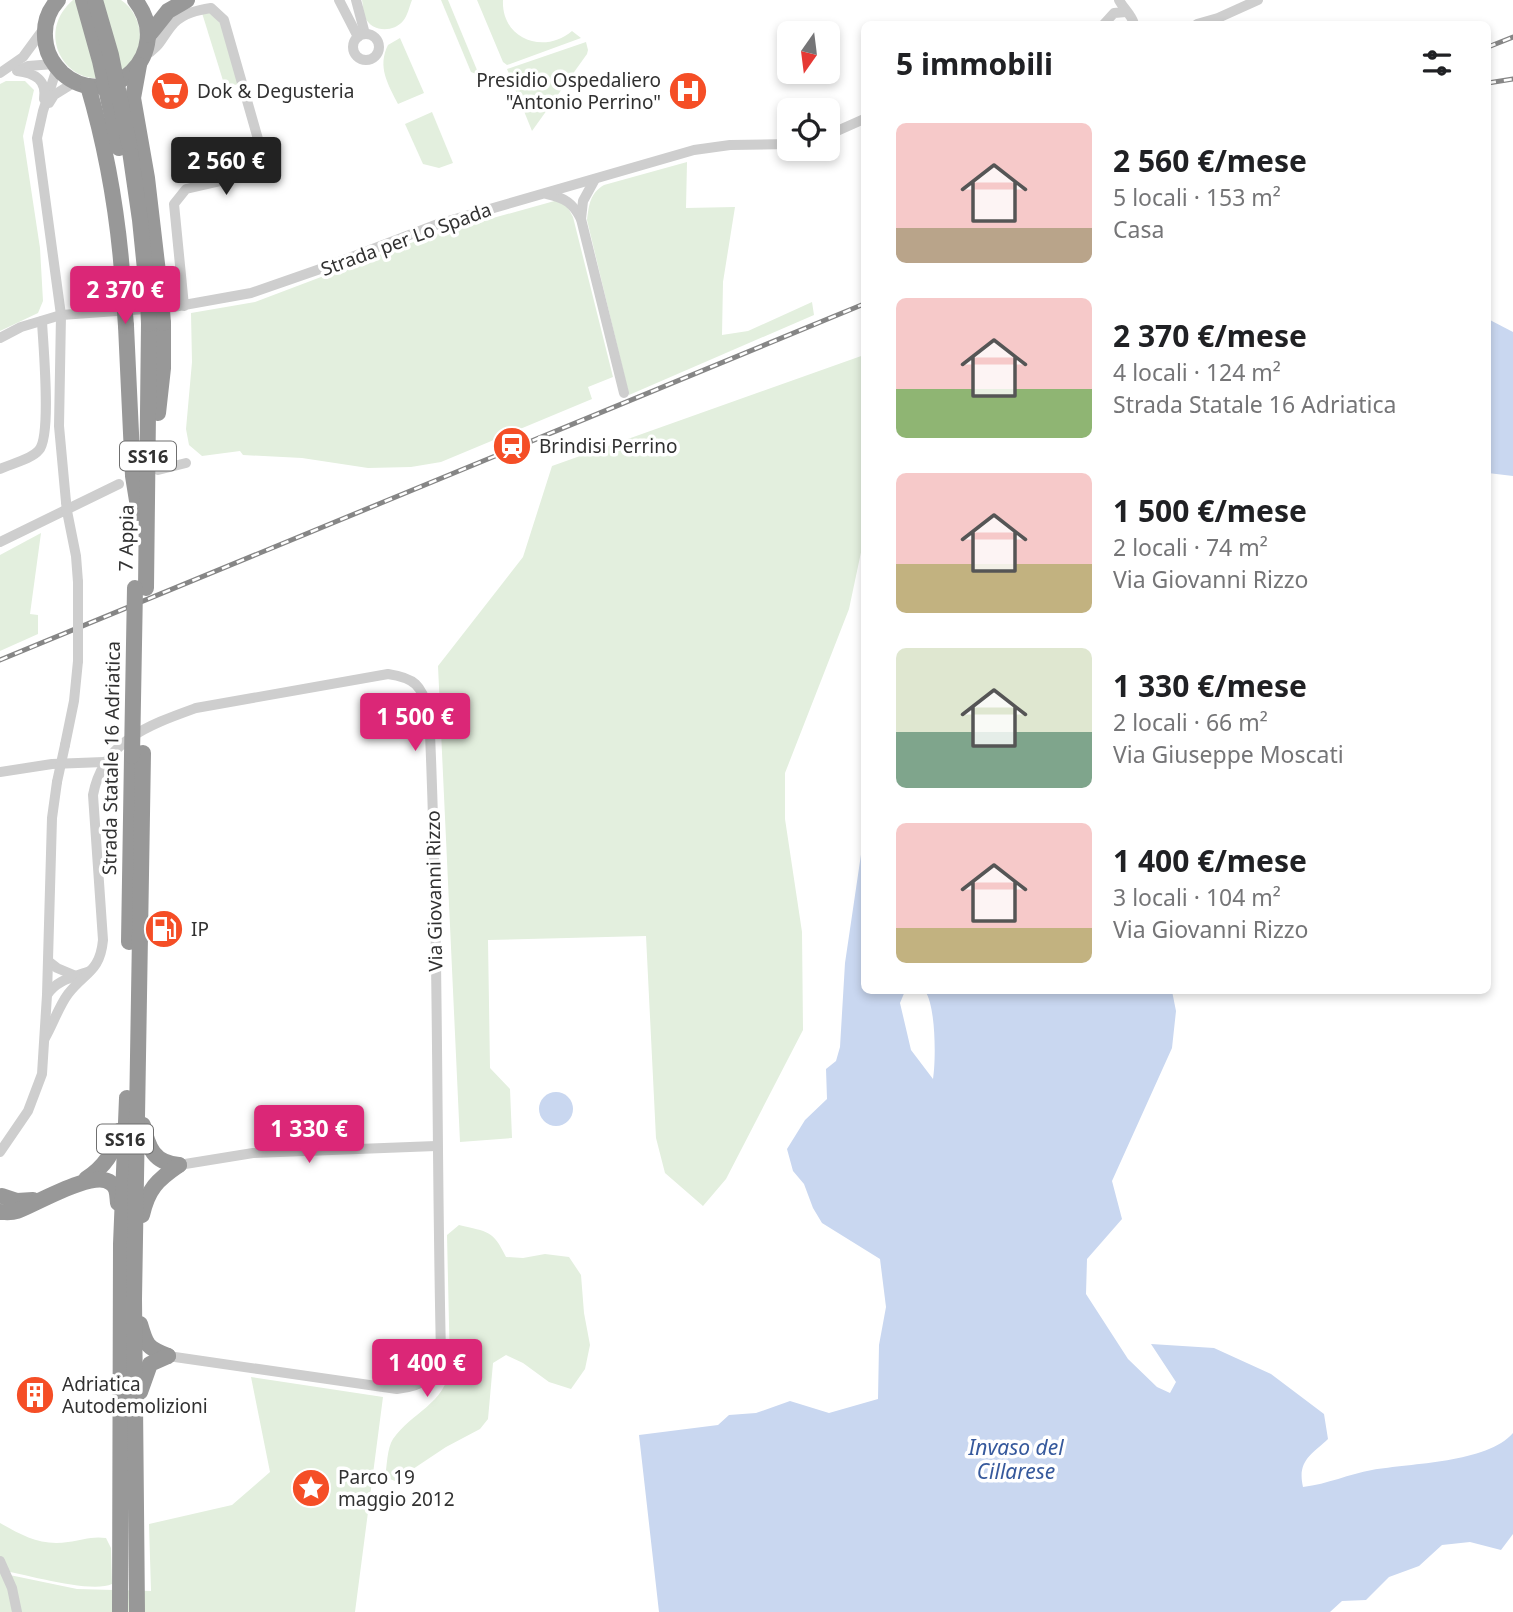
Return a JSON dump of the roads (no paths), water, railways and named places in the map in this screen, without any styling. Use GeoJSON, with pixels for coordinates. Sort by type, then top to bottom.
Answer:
{"type":"FeatureCollection","features":[{"type":"Feature","properties":{"kind":"highway"},"geometry":{"type":"LineString","coordinates":[[58,0],[45,14],[45,43],[55,66],[81,84],[103,86],[129,75],[141,61]]}},
{"type":"Feature","properties":{"kind":"highway","name":"SS16"},"geometry":{"type":"LineString","coordinates":[[83,0],[124,146],[140,220],[144,325]]}},
{"type":"Feature","properties":{"kind":"highway","name":"SS16"},"geometry":{"type":"LineString","coordinates":[[95,0],[111,55],[124,146]]}},
{"type":"Feature","properties":{"kind":"highway"},"geometry":{"type":"LineString","coordinates":[[135,0],[147,21],[149,35]]}},
{"type":"Feature","properties":{"kind":"highway"},"geometry":{"type":"LineString","coordinates":[[143,513],[133,476],[144,325],[148,189],[133,97],[149,35],[168,11],[187,0]]}},
{"type":"Feature","properties":{"kind":"highway"},"geometry":{"type":"LineString","coordinates":[[81,84],[100,126],[113,189],[121,250],[143,299]]}},
{"type":"Feature","properties":{"kind":"highway","name":"7 Appia"},"geometry":{"type":"LineString","coordinates":[[138,754],[144,325]]}},
{"type":"Feature","properties":{"kind":"highway","name":"Strada Statale 16 Adriatica"},"geometry":{"type":"LineString","coordinates":[[120,1612],[138,754]]}},
{"type":"Feature","properties":{"kind":"highway"},"geometry":{"type":"LineString","coordinates":[[132,1097],[151,1152],[159,1161],[179,1166]]}},
{"type":"Feature","properties":{"kind":"highway"},"geometry":{"type":"LineString","coordinates":[[79,1184],[99,1170],[111,1156],[132,1097]]}},
{"type":"Feature","properties":{"kind":"highway"},"geometry":{"type":"LineString","coordinates":[[128,1245],[146,1197],[154,1185],[179,1166]]}},
{"type":"Feature","properties":{"kind":"highway"},"geometry":{"type":"LineString","coordinates":[[1,1203],[15,1212],[79,1184],[102,1179],[109,1181],[116,1189],[128,1245]]}},
{"type":"Feature","properties":{"kind":"highway","name":"Strada Statale 16 Adriatica"},"geometry":{"type":"LineString","coordinates":[[128,1245],[134,1299],[137,1612]]}},
{"type":"Feature","properties":{"kind":"highway"},"geometry":{"type":"LineString","coordinates":[[134,1299],[145,1343],[153,1350],[168,1356]]}},
{"type":"Feature","properties":{"kind":"highway"},"geometry":{"type":"LineString","coordinates":[[136,1425],[145,1373],[150,1364],[168,1356]]}},
{"type":"Feature","properties":{"kind":"street"},"geometry":{"type":"LineString","coordinates":[[339,0],[361,35],[356,0]]}},
{"type":"Feature","properties":{"kind":"street"},"geometry":{"type":"LineString","coordinates":[[1111,19],[1112,0]]}},
{"type":"Feature","properties":{"kind":"street"},"geometry":{"type":"LineString","coordinates":[[1111,19],[1119,0]]}},
{"type":"Feature","properties":{"kind":"street"},"geometry":{"type":"LineString","coordinates":[[1205,21],[1258,0]]}},
{"type":"Feature","properties":{"kind":"street"},"geometry":{"type":"LineString","coordinates":[[141,61],[156,49],[174,23],[187,14],[211,8],[224,20],[265,166],[260,172],[250,176],[186,189],[174,204],[184,306]]}},
{"type":"Feature","properties":{"kind":"street"},"geometry":{"type":"LineString","coordinates":[[0,74],[23,57],[45,14]]}},
{"type":"Feature","properties":{"kind":"street"},"geometry":{"type":"LineString","coordinates":[[0,74],[29,66],[55,66],[37,138],[61,315],[59,426],[66,506],[78,582],[78,660],[74,701],[52,818],[43,1074],[28,1111],[1,1153]]}},
{"type":"Feature","properties":{"kind":"street"},"geometry":{"type":"LineString","coordinates":[[17,71],[34,75],[44,86],[43,111]]}},
{"type":"Feature","properties":{"kind":"street"},"geometry":{"type":"LineString","coordinates":[[43,111],[54,95],[81,84]]}},
{"type":"Feature","properties":{"kind":"street"},"geometry":{"type":"LineString","coordinates":[[840,130],[861,120]]}},
{"type":"Feature","properties":{"kind":"street","name":"Strada per Lo Spada"},"geometry":{"type":"LineString","coordinates":[[0,338],[20,327],[61,315],[184,306],[251,293],[287,282],[438,224],[545,193],[713,147],[777,144]]}},
{"type":"Feature","properties":{"kind":"street"},"geometry":{"type":"LineString","coordinates":[[579,204],[595,179]]}},
{"type":"Feature","properties":{"kind":"street"},"geometry":{"type":"LineString","coordinates":[[574,185],[624,393]]}},
{"type":"Feature","properties":{"kind":"street"},"geometry":{"type":"LineString","coordinates":[[545,193],[579,204]]}},
{"type":"Feature","properties":{"kind":"street"},"geometry":{"type":"LineString","coordinates":[[0,468],[37,453],[41,447],[46,427],[43,321]]}},
{"type":"Feature","properties":{"kind":"street"},"geometry":{"type":"LineString","coordinates":[[158,470],[186,463]]}},
{"type":"Feature","properties":{"kind":"street"},"geometry":{"type":"LineString","coordinates":[[0,542],[119,484]]}},
{"type":"Feature","properties":{"kind":"street","name":"Via Giovanni Rizzo"},"geometry":{"type":"LineString","coordinates":[[46,1038],[66,996],[102,956],[93,795],[104,762],[114,750],[130,738],[172,716],[196,708],[388,674],[406,676],[422,690],[429,711],[432,783],[441,1354],[439,1366],[429,1379],[415,1387],[397,1389],[168,1356]]}},
{"type":"Feature","properties":{"kind":"street"},"geometry":{"type":"LineString","coordinates":[[0,772],[52,764],[104,762]]}},
{"type":"Feature","properties":{"kind":"street"},"geometry":{"type":"LineString","coordinates":[[48,961],[76,976]]}},
{"type":"Feature","properties":{"kind":"street"},"geometry":{"type":"LineString","coordinates":[[47,995],[51,988],[92,970]]}},
{"type":"Feature","properties":{"kind":"street"},"geometry":{"type":"LineString","coordinates":[[47,995],[56,997],[72,990]]}},
{"type":"Feature","properties":{"kind":"street"},"geometry":{"type":"LineString","coordinates":[[179,1166],[253,1153],[436,1146]]}},
{"type":"Feature","properties":{"kind":"street"},"geometry":{"type":"LineString","coordinates":[[0,1562],[12,1588],[17,1612]]}},
{"type":"Feature","properties":{"kind":"water"},"geometry":{"type":"Polygon","coordinates":[[[1491,321],[1513,332],[1513,476],[1491,473],[1491,321]]]}},
{"type":"Feature","properties":{"kind":"water","name":"Invaso del Cillarese"},"geometry":{"type":"Polygon","coordinates":[[[861,855],[861,994],[904,994],[900,1003],[911,1050],[933,1079],[935,1047],[933,1020],[927,994],[1173,994],[1176,1011],[1172,1048],[1112,1181],[1122,1219],[1087,1259],[1086,1294],[1128,1359],[1157,1387],[1170,1393],[1176,1382],[1151,1344],[1214,1348],[1271,1374],[1324,1414],[1328,1439],[1307,1459],[1302,1471],[1303,1487],[1372,1470],[1467,1456],[1501,1443],[1513,1433],[1513,1534],[1501,1550],[1470,1542],[1442,1545],[1419,1566],[1389,1577],[1366,1600],[1342,1601],[1330,1612],[659,1612],[639,1435],[718,1425],[729,1415],[756,1413],[790,1401],[829,1413],[878,1399],[879,1345],[886,1307],[880,1259],[822,1223],[804,1184],[793,1171],[787,1149],[805,1120],[827,1099],[826,1069],[836,1061],[840,1047],[845,963],[861,855]]]}},
{"type":"Feature","properties":{"kind":"water"},"geometry":{"type":"Polygon","coordinates":[[[556,1092],[568,1097],[573,1109],[568,1121],[556,1126],[544,1121],[539,1109],[544,1097],[556,1092]]]}},
{"type":"Feature","properties":{"kind":"railway"},"geometry":{"type":"LineString","coordinates":[[1491,46],[1513,37]]}},
{"type":"Feature","properties":{"kind":"railway"},"geometry":{"type":"LineString","coordinates":[[1491,83],[1513,79]]}},
{"type":"Feature","properties":{"kind":"railway"},"geometry":{"type":"LineString","coordinates":[[0,660],[861,305]]}},
{"type":"Feature","properties":{"kind":"place","name":"Dok & Degusteria"},"geometry":{"type":"Point","coordinates":[170,91]}},
{"type":"Feature","properties":{"kind":"place","name":"Presidio Ospedaliero \"Antonio Perrino\""},"geometry":{"type":"Point","coordinates":[688,91]}},
{"type":"Feature","properties":{"kind":"place","name":"Brindisi Perrino"},"geometry":{"type":"Point","coordinates":[512,446]}},
{"type":"Feature","properties":{"kind":"place","name":"IP"},"geometry":{"type":"Point","coordinates":[164,929]}},
{"type":"Feature","properties":{"kind":"place","name":"Adriatica Autodemolizioni"},"geometry":{"type":"Point","coordinates":[35,1395]}},
{"type":"Feature","properties":{"kind":"place","name":"Parco 19 maggio 2012"},"geometry":{"type":"Point","coordinates":[311,1488]}}]}
